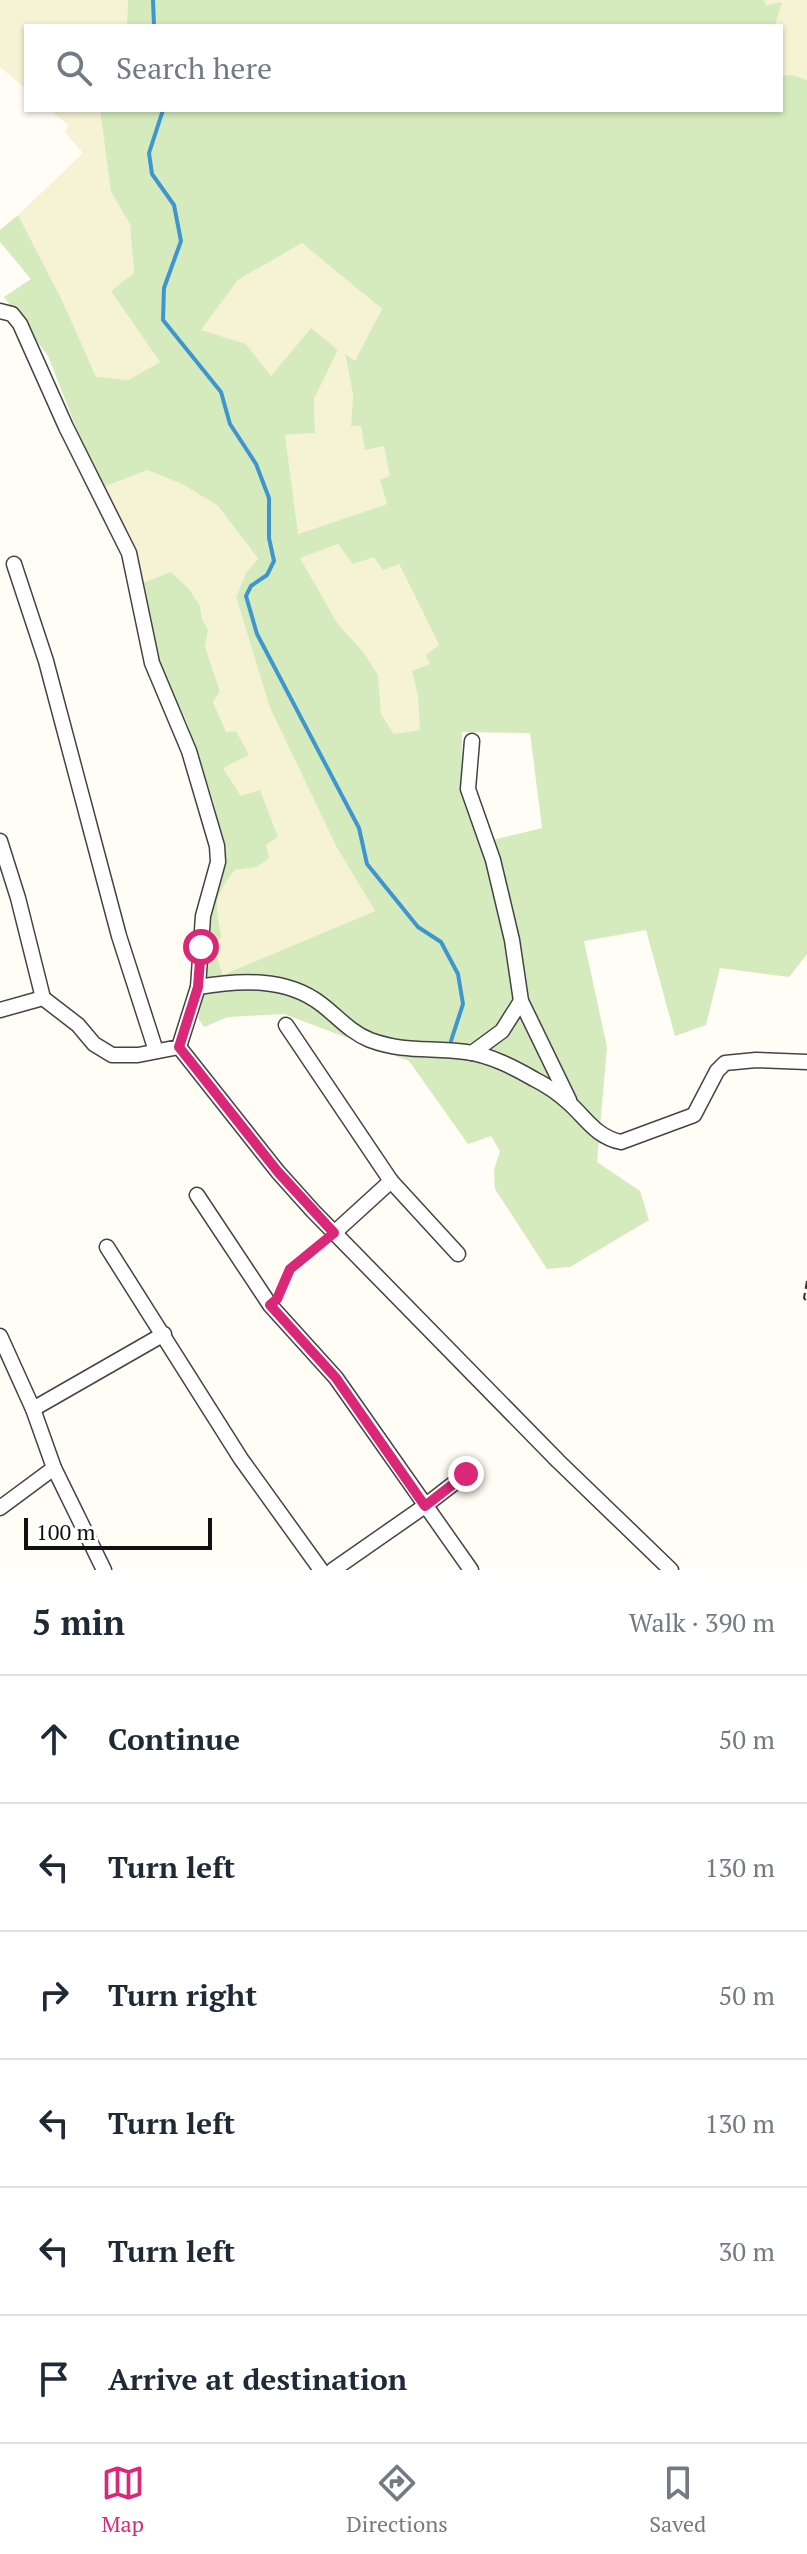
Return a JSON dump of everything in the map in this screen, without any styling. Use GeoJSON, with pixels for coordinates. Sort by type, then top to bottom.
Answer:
{"type":"FeatureCollection","features":[{"type":"Feature","properties":{"kind":"street"},"geometry":{"type":"LineString","coordinates":[[0,311],[12,314],[20,324],[66,427],[129,553],[152,663],[189,751],[213,829],[218,862],[203,916],[198,987],[179,1047]]}},
{"type":"Feature","properties":{"kind":"street"},"geometry":{"type":"LineString","coordinates":[[14,564],[46,661],[119,936],[156,1051]]}},
{"type":"Feature","properties":{"kind":"street"},"geometry":{"type":"LineString","coordinates":[[472,741],[468,789],[493,860],[512,940],[521,1001],[571,1104],[586,1122],[609,1140],[621,1142],[694,1115],[717,1071],[725,1063],[756,1060],[807,1062]]}},
{"type":"Feature","properties":{"kind":"street"},"geometry":{"type":"LineString","coordinates":[[0,841],[43,998],[78,1025],[94,1044],[112,1055],[120,1057],[179,1047]]}},
{"type":"Feature","properties":{"kind":"street"},"geometry":{"type":"LineString","coordinates":[[198,987],[248,982],[285,987],[320,1003],[351,1030],[370,1040],[418,1051],[472,1053],[536,1080],[571,1104]]}},
{"type":"Feature","properties":{"kind":"street"},"geometry":{"type":"LineString","coordinates":[[0,1010],[43,998]]}},
{"type":"Feature","properties":{"kind":"street"},"geometry":{"type":"LineString","coordinates":[[472,1053],[502,1031],[521,1001]]}},
{"type":"Feature","properties":{"kind":"street"},"geometry":{"type":"LineString","coordinates":[[286,1025],[391,1181],[458,1254]]}},
{"type":"Feature","properties":{"kind":"street"},"geometry":{"type":"LineString","coordinates":[[179,1047],[278,1172],[334,1233],[558,1461],[671,1570]]}},
{"type":"Feature","properties":{"kind":"street"},"geometry":{"type":"LineString","coordinates":[[334,1233],[391,1181]]}},
{"type":"Feature","properties":{"kind":"street"},"geometry":{"type":"LineString","coordinates":[[197,1195],[270,1305],[336,1378],[471,1570]]}},
{"type":"Feature","properties":{"kind":"street"},"geometry":{"type":"LineString","coordinates":[[107,1247],[241,1459],[321,1570]]}},
{"type":"Feature","properties":{"kind":"street"},"geometry":{"type":"LineString","coordinates":[[33,1409],[164,1334]]}},
{"type":"Feature","properties":{"kind":"street"},"geometry":{"type":"LineString","coordinates":[[0,1336],[33,1409],[54,1468],[104,1570]]}},
{"type":"Feature","properties":{"kind":"street"},"geometry":{"type":"LineString","coordinates":[[0,1508],[54,1468]]}},
{"type":"Feature","properties":{"kind":"street"},"geometry":{"type":"LineString","coordinates":[[333,1570],[466,1474]]}},
{"type":"Feature","properties":{"kind":"path"},"geometry":{"type":"LineString","coordinates":[[270,1305],[277,1299],[290,1269],[334,1233]]}},
{"type":"Feature","properties":{"kind":"path"},"geometry":{"type":"LineString","coordinates":[[807,1281],[804,1298],[807,1302]]}},
{"type":"Feature","properties":{"kind":"shaded area"},"geometry":{"type":"Polygon","coordinates":[[[0,0],[128,0],[127,24],[24,24],[24,87],[0,67],[0,0]]]}},
{"type":"Feature","properties":{"kind":"shaded area"},"geometry":{"type":"Polygon","coordinates":[[[764,0],[807,0],[807,80],[783,76],[783,24],[776,24],[781,2],[765,5],[764,0]]]}},
{"type":"Feature","properties":{"kind":"shaded area"},"geometry":{"type":"Polygon","coordinates":[[[52,112],[100,112],[111,192],[130,224],[134,273],[112,291],[160,362],[128,380],[96,378],[62,300],[18,215],[83,153],[65,132],[68,125],[52,112]]]}},
{"type":"Feature","properties":{"kind":"shaded area"},"geometry":{"type":"Polygon","coordinates":[[[302,243],[383,310],[355,362],[345,356],[353,395],[351,426],[361,426],[384,446],[390,477],[380,480],[387,504],[297,534],[285,435],[315,433],[314,399],[338,350],[271,376],[246,344],[200,331],[238,280],[302,243]]]}},
{"type":"Feature","properties":{"kind":"shaded area"},"geometry":{"type":"Polygon","coordinates":[[[146,470],[182,484],[218,506],[258,560],[246,573],[236,597],[270,708],[337,848],[375,912],[222,976],[212,942],[222,938],[217,914],[219,890],[235,870],[257,867],[268,858],[266,845],[278,837],[241,796],[223,768],[226,733],[213,702],[220,691],[205,647],[208,630],[200,606],[143,583],[125,525],[104,487],[146,470]]]}},
{"type":"Feature","properties":{"kind":"shaded area"},"geometry":{"type":"Polygon","coordinates":[[[338,544],[398,563],[439,646],[431,664],[412,672],[421,730],[394,734],[381,714],[378,675],[364,653],[338,624],[300,558],[338,544]]]}},
{"type":"Feature","properties":{"kind":"green space"},"geometry":{"type":"Polygon","coordinates":[[[128,0],[764,0],[766,5],[782,2],[776,24],[127,24],[128,0]]]}},
{"type":"Feature","properties":{"kind":"green space"},"geometry":{"type":"Polygon","coordinates":[[[783,76],[807,80],[807,954],[789,977],[720,968],[706,1025],[675,1036],[646,930],[584,941],[607,1047],[597,1162],[640,1191],[649,1220],[570,1267],[547,1269],[495,1189],[494,1170],[500,1151],[491,1136],[468,1144],[409,1061],[284,1014],[228,1017],[204,1027],[198,1018],[207,968],[209,915],[224,848],[213,800],[187,722],[157,663],[141,593],[48,356],[4,297],[31,279],[0,242],[0,230],[18,215],[62,300],[96,377],[128,380],[160,362],[111,291],[134,273],[130,224],[111,192],[100,112],[783,112],[783,76]],[[302,243],[238,280],[201,330],[246,344],[271,376],[311,328],[338,350],[314,399],[315,433],[285,435],[298,534],[387,504],[380,480],[390,476],[384,446],[365,450],[361,426],[351,426],[353,395],[345,354],[355,361],[382,309],[302,243]],[[147,470],[104,487],[125,525],[143,583],[171,572],[189,589],[200,606],[208,630],[205,647],[220,691],[213,702],[226,732],[236,731],[249,755],[223,768],[241,796],[260,790],[278,837],[266,845],[269,858],[257,867],[235,870],[219,895],[217,909],[222,938],[212,942],[223,975],[375,911],[337,848],[270,708],[236,597],[246,573],[258,559],[218,506],[182,484],[147,470]],[[338,544],[300,558],[338,624],[364,653],[378,675],[381,714],[394,734],[420,730],[418,697],[412,671],[430,664],[426,655],[439,645],[399,564],[383,570],[374,557],[353,564],[338,544]],[[462,732],[461,795],[481,843],[542,828],[530,733],[462,732]]]}},
{"type":"Feature","properties":{"kind":"waterway"},"geometry":{"type":"LineString","coordinates":[[153,0],[154,24]]}},
{"type":"Feature","properties":{"kind":"waterway"},"geometry":{"type":"LineString","coordinates":[[162,112],[149,153],[152,174],[174,205],[181,241],[164,288],[163,320],[221,392],[230,424],[256,464],[269,498],[269,538],[274,561],[267,575],[251,586],[246,596],[257,634],[359,828],[367,864],[418,927],[441,942],[458,974],[463,1004],[451,1041]]}},
{"type":"Feature","properties":{"kind":"route"},"geometry":{"type":"LineString","coordinates":[[201,947],[198,987],[179,1047],[278,1172],[334,1233],[290,1269],[277,1299],[270,1305],[336,1378],[425,1506],[466,1474]]}}]}
